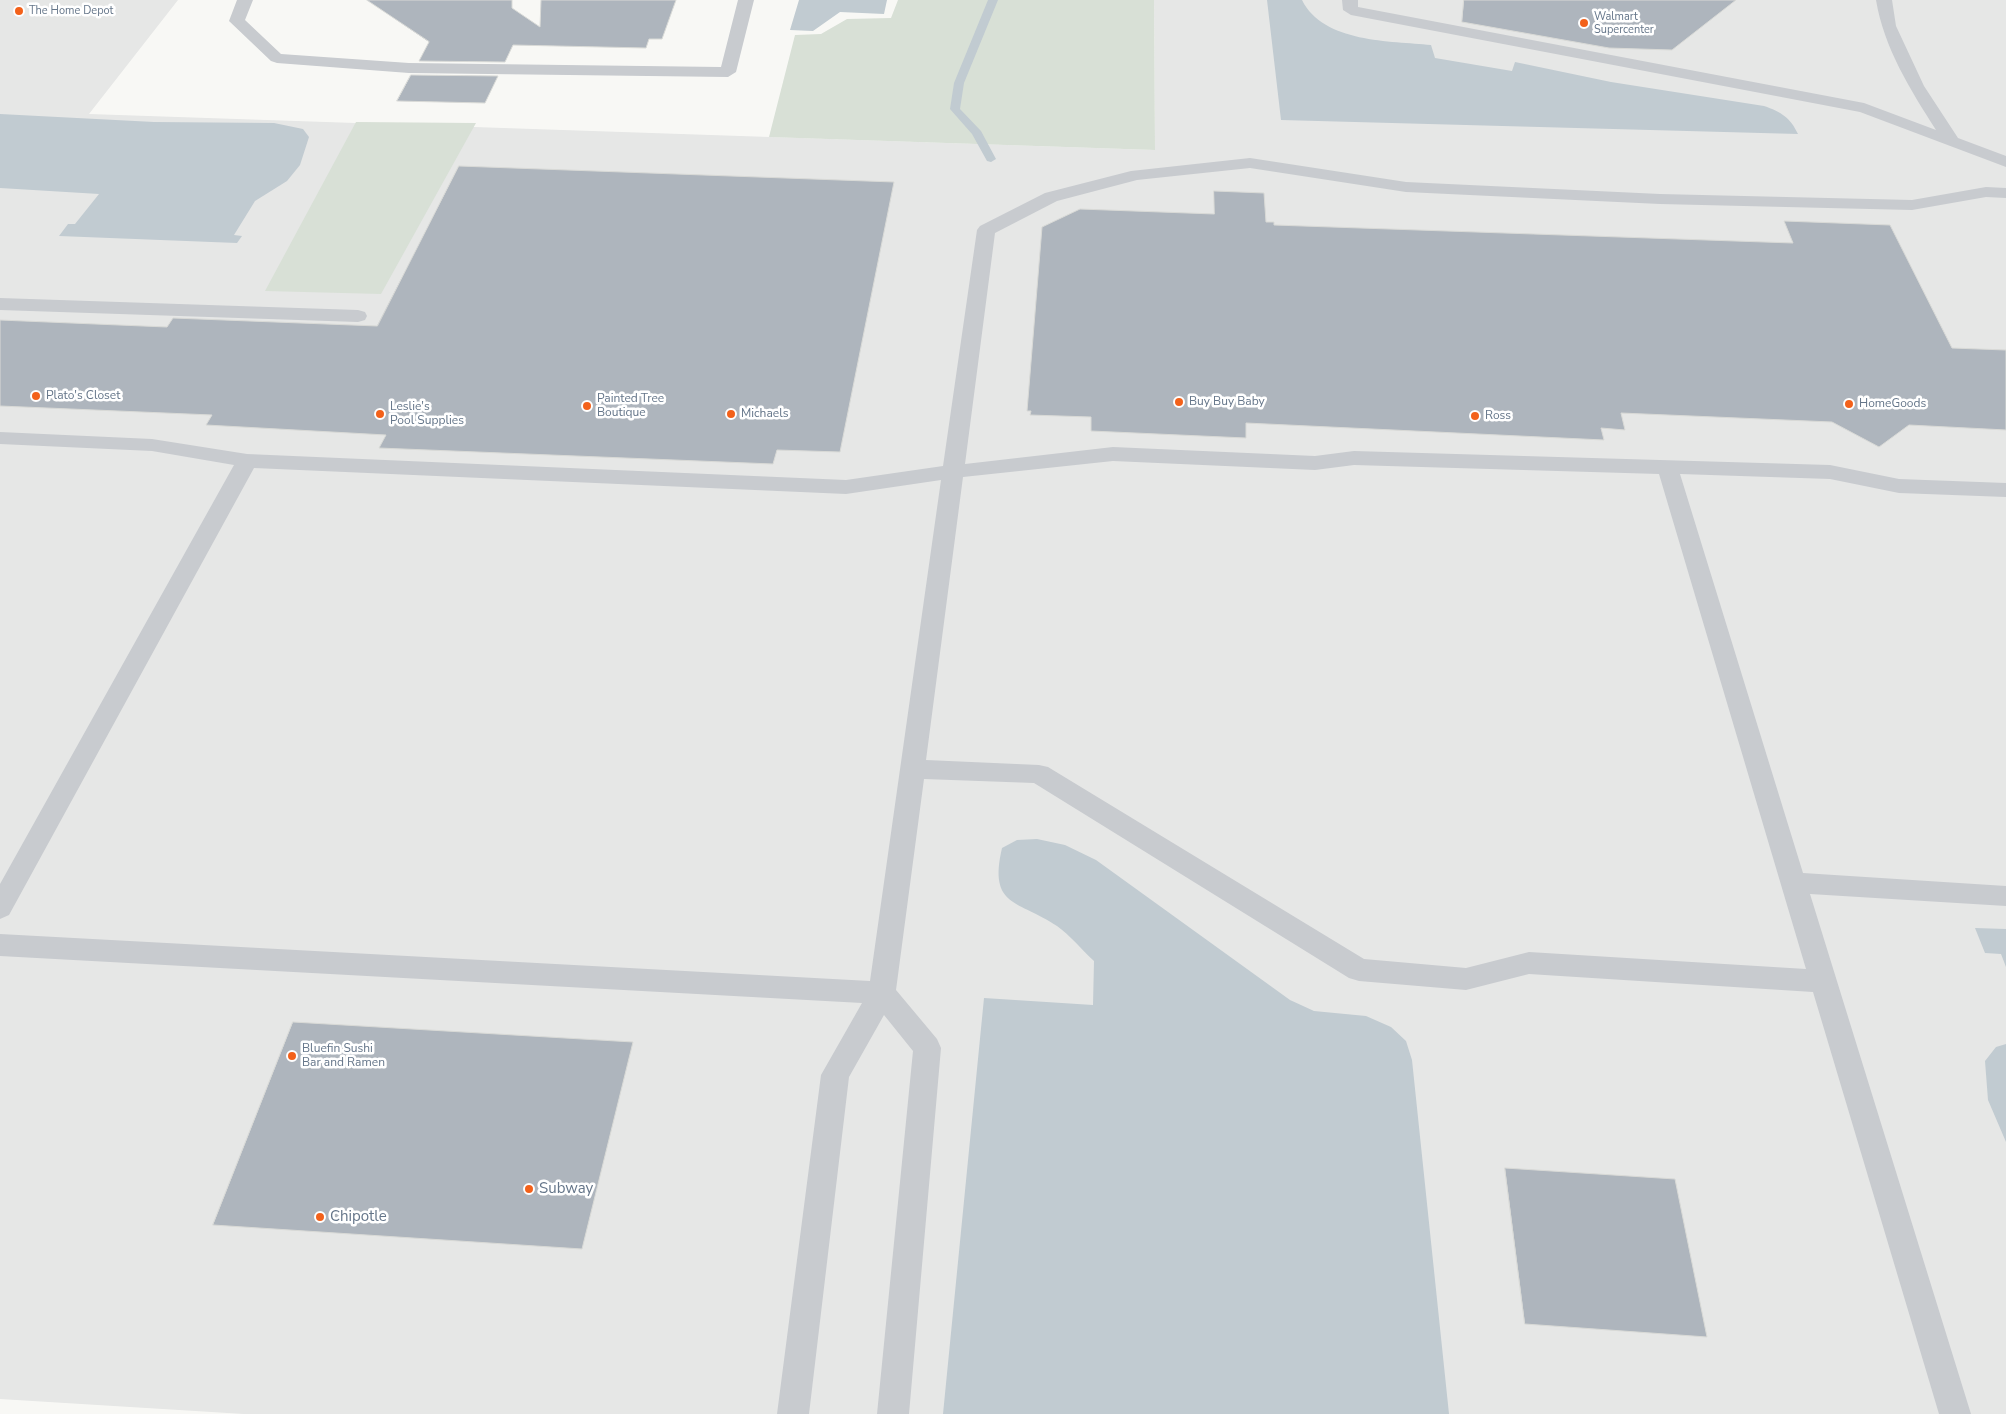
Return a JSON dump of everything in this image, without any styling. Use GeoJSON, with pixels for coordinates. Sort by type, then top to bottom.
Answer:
{"type":"FeatureCollection","features":[{"type":"Feature","properties":{"kind":"lane"},"geometry":{"type":"LineString","coordinates":[[245,0],[237,21],[277,58],[410,68],[728,72],[746,0]]}},
{"type":"Feature","properties":{"kind":"lane"},"geometry":{"type":"LineString","coordinates":[[1350,0],[1351,10],[1864,108],[2006,162]]}},
{"type":"Feature","properties":{"kind":"lane"},"geometry":{"type":"LineString","coordinates":[[1884,0],[1888,26],[1916,86],[1952,141]]}},
{"type":"Feature","properties":{"kind":"lane"},"geometry":{"type":"LineString","coordinates":[[793,1414],[835,1075],[882,993],[986,230],[1051,197],[1137,175],[1250,163],[1406,187],[1660,199],[1912,205],[1986,192],[2006,193]]}},
{"type":"Feature","properties":{"kind":"lane"},"geometry":{"type":"LineString","coordinates":[[0,304],[358,316]]}},
{"type":"Feature","properties":{"kind":"lane"},"geometry":{"type":"LineString","coordinates":[[0,438],[152,445],[247,461],[846,487],[952,472],[1113,454],[1315,462],[1354,458],[1830,472],[1899,486],[2006,490]]}},
{"type":"Feature","properties":{"kind":"lane"},"geometry":{"type":"LineString","coordinates":[[0,908],[247,461]]}},
{"type":"Feature","properties":{"kind":"lane"},"geometry":{"type":"LineString","coordinates":[[1667,467],[1955,1414]]}},
{"type":"Feature","properties":{"kind":"lane"},"geometry":{"type":"LineString","coordinates":[[912,769],[1039,774],[1359,970],[1466,979],[1528,962],[1824,980]]}},
{"type":"Feature","properties":{"kind":"lane"},"geometry":{"type":"LineString","coordinates":[[1794,883],[2006,896]]}},
{"type":"Feature","properties":{"kind":"lane"},"geometry":{"type":"LineString","coordinates":[[0,944],[882,993],[927,1048],[893,1414]]}},
{"type":"Feature","properties":{"kind":"shaded area"},"geometry":{"type":"Polygon","coordinates":[[[0,0],[178,0],[89,114],[1155,150],[1154,0],[2006,0],[2006,1414],[244,1414],[0,1399],[0,0]]]}},
{"type":"Feature","properties":{"kind":"shaded area"},"geometry":{"type":"Polygon","coordinates":[[[799,0],[887,0],[884,14],[840,12],[813,31],[790,30],[799,0]]]}},
{"type":"Feature","properties":{"kind":"shaded area"},"geometry":{"type":"Polygon","coordinates":[[[898,0],[1154,0],[1155,150],[769,137],[795,35],[821,34],[847,19],[891,18],[898,0]]]}},
{"type":"Feature","properties":{"kind":"shaded area"},"geometry":{"type":"Polygon","coordinates":[[[1267,0],[1302,0],[1312,14],[1325,25],[1341,32],[1378,40],[1431,45],[1435,58],[1512,71],[1515,62],[1611,82],[1764,106],[1784,116],[1792,123],[1798,134],[1281,120],[1267,0]]]}},
{"type":"Feature","properties":{"kind":"shaded area"},"geometry":{"type":"Polygon","coordinates":[[[0,114],[154,122],[274,123],[303,129],[309,137],[300,165],[287,181],[255,201],[234,235],[242,236],[237,243],[59,236],[68,224],[75,224],[99,194],[0,188],[0,114]]]}},
{"type":"Feature","properties":{"kind":"shaded area"},"geometry":{"type":"Polygon","coordinates":[[[356,122],[476,123],[381,294],[265,291],[356,122]]]}},
{"type":"Feature","properties":{"kind":"shaded area"},"geometry":{"type":"Polygon","coordinates":[[[1037,839],[1065,845],[1096,860],[1290,1000],[1314,1011],[1366,1016],[1391,1027],[1406,1041],[1412,1060],[1449,1414],[943,1414],[984,998],[1093,1005],[1094,961],[1057,926],[1010,900],[1003,892],[999,882],[1002,848],[1017,840],[1037,839]]]}},
{"type":"Feature","properties":{"kind":"shaded area"},"geometry":{"type":"Polygon","coordinates":[[[1975,928],[2006,929],[2006,967],[2001,954],[1985,953],[1975,928]]]}},
{"type":"Feature","properties":{"kind":"shaded area"},"geometry":{"type":"Polygon","coordinates":[[[2006,1044],[2006,1142],[1988,1100],[1985,1061],[1996,1047],[2006,1044]]]}},
{"type":"Feature","properties":{"kind":"building"},"geometry":{"type":"Polygon","coordinates":[[[367,0],[512,0],[512,8],[540,27],[541,0],[676,0],[662,39],[649,39],[646,48],[513,45],[505,62],[419,61],[429,42],[367,0]]]}},
{"type":"Feature","properties":{"kind":"building","name":"Walmart Supercenter"},"geometry":{"type":"Polygon","coordinates":[[[1464,0],[1736,0],[1672,50],[1609,48],[1462,22],[1464,0]]]}},
{"type":"Feature","properties":{"kind":"building"},"geometry":{"type":"Polygon","coordinates":[[[411,75],[498,76],[485,103],[397,101],[411,75]]]}},
{"type":"Feature","properties":{"kind":"building"},"geometry":{"type":"Polygon","coordinates":[[[459,166],[894,182],[840,452],[777,450],[773,464],[379,448],[386,435],[206,425],[212,415],[0,406],[0,320],[167,327],[173,318],[377,326],[459,166]]]}},
{"type":"Feature","properties":{"kind":"building"},"geometry":{"type":"Polygon","coordinates":[[[1214,191],[1264,193],[1266,222],[1274,222],[1274,225],[1793,243],[1784,221],[1890,225],[1952,348],[2006,350],[2006,430],[1909,425],[1879,447],[1832,422],[1621,413],[1625,430],[1601,428],[1604,440],[1246,423],[1246,438],[1091,431],[1091,417],[1030,415],[1031,411],[1027,411],[1042,227],[1080,209],[1214,214],[1214,191]]]}},
{"type":"Feature","properties":{"kind":"building"},"geometry":{"type":"Polygon","coordinates":[[[293,1022],[633,1042],[582,1249],[213,1225],[293,1022]]]}},
{"type":"Feature","properties":{"kind":"building"},"geometry":{"type":"Polygon","coordinates":[[[1505,1168],[1675,1179],[1707,1337],[1525,1324],[1505,1168]]]}},
{"type":"Feature","properties":{"kind":"waterway"},"geometry":{"type":"LineString","coordinates":[[991,159],[977,133],[955,109],[959,83],[993,0]]}},
{"type":"Feature","properties":{"kind":"place","name":"The Home Depot"},"geometry":{"type":"Point","coordinates":[19,11]}},
{"type":"Feature","properties":{"kind":"place","name":"Walmart Supercenter"},"geometry":{"type":"Point","coordinates":[1584,23]}},
{"type":"Feature","properties":{"kind":"place","name":"Plato's Closet"},"geometry":{"type":"Point","coordinates":[36,396]}},
{"type":"Feature","properties":{"kind":"place","name":"Buy Buy Baby"},"geometry":{"type":"Point","coordinates":[1179,402]}},
{"type":"Feature","properties":{"kind":"place","name":"HomeGoods"},"geometry":{"type":"Point","coordinates":[1849,404]}},
{"type":"Feature","properties":{"kind":"place","name":"Painted Tree Boutique"},"geometry":{"type":"Point","coordinates":[587,406]}},
{"type":"Feature","properties":{"kind":"place","name":"Leslie's Pool Supplies"},"geometry":{"type":"Point","coordinates":[380,414]}},
{"type":"Feature","properties":{"kind":"place","name":"Michaels"},"geometry":{"type":"Point","coordinates":[731,414]}},
{"type":"Feature","properties":{"kind":"place","name":"Ross"},"geometry":{"type":"Point","coordinates":[1475,416]}},
{"type":"Feature","properties":{"kind":"place","name":"Bluefin Sushi Bar and Ramen"},"geometry":{"type":"Point","coordinates":[292,1056]}},
{"type":"Feature","properties":{"kind":"place","name":"Subway"},"geometry":{"type":"Point","coordinates":[529,1189]}},
{"type":"Feature","properties":{"kind":"place","name":"Chipotle"},"geometry":{"type":"Point","coordinates":[320,1217]}}]}
